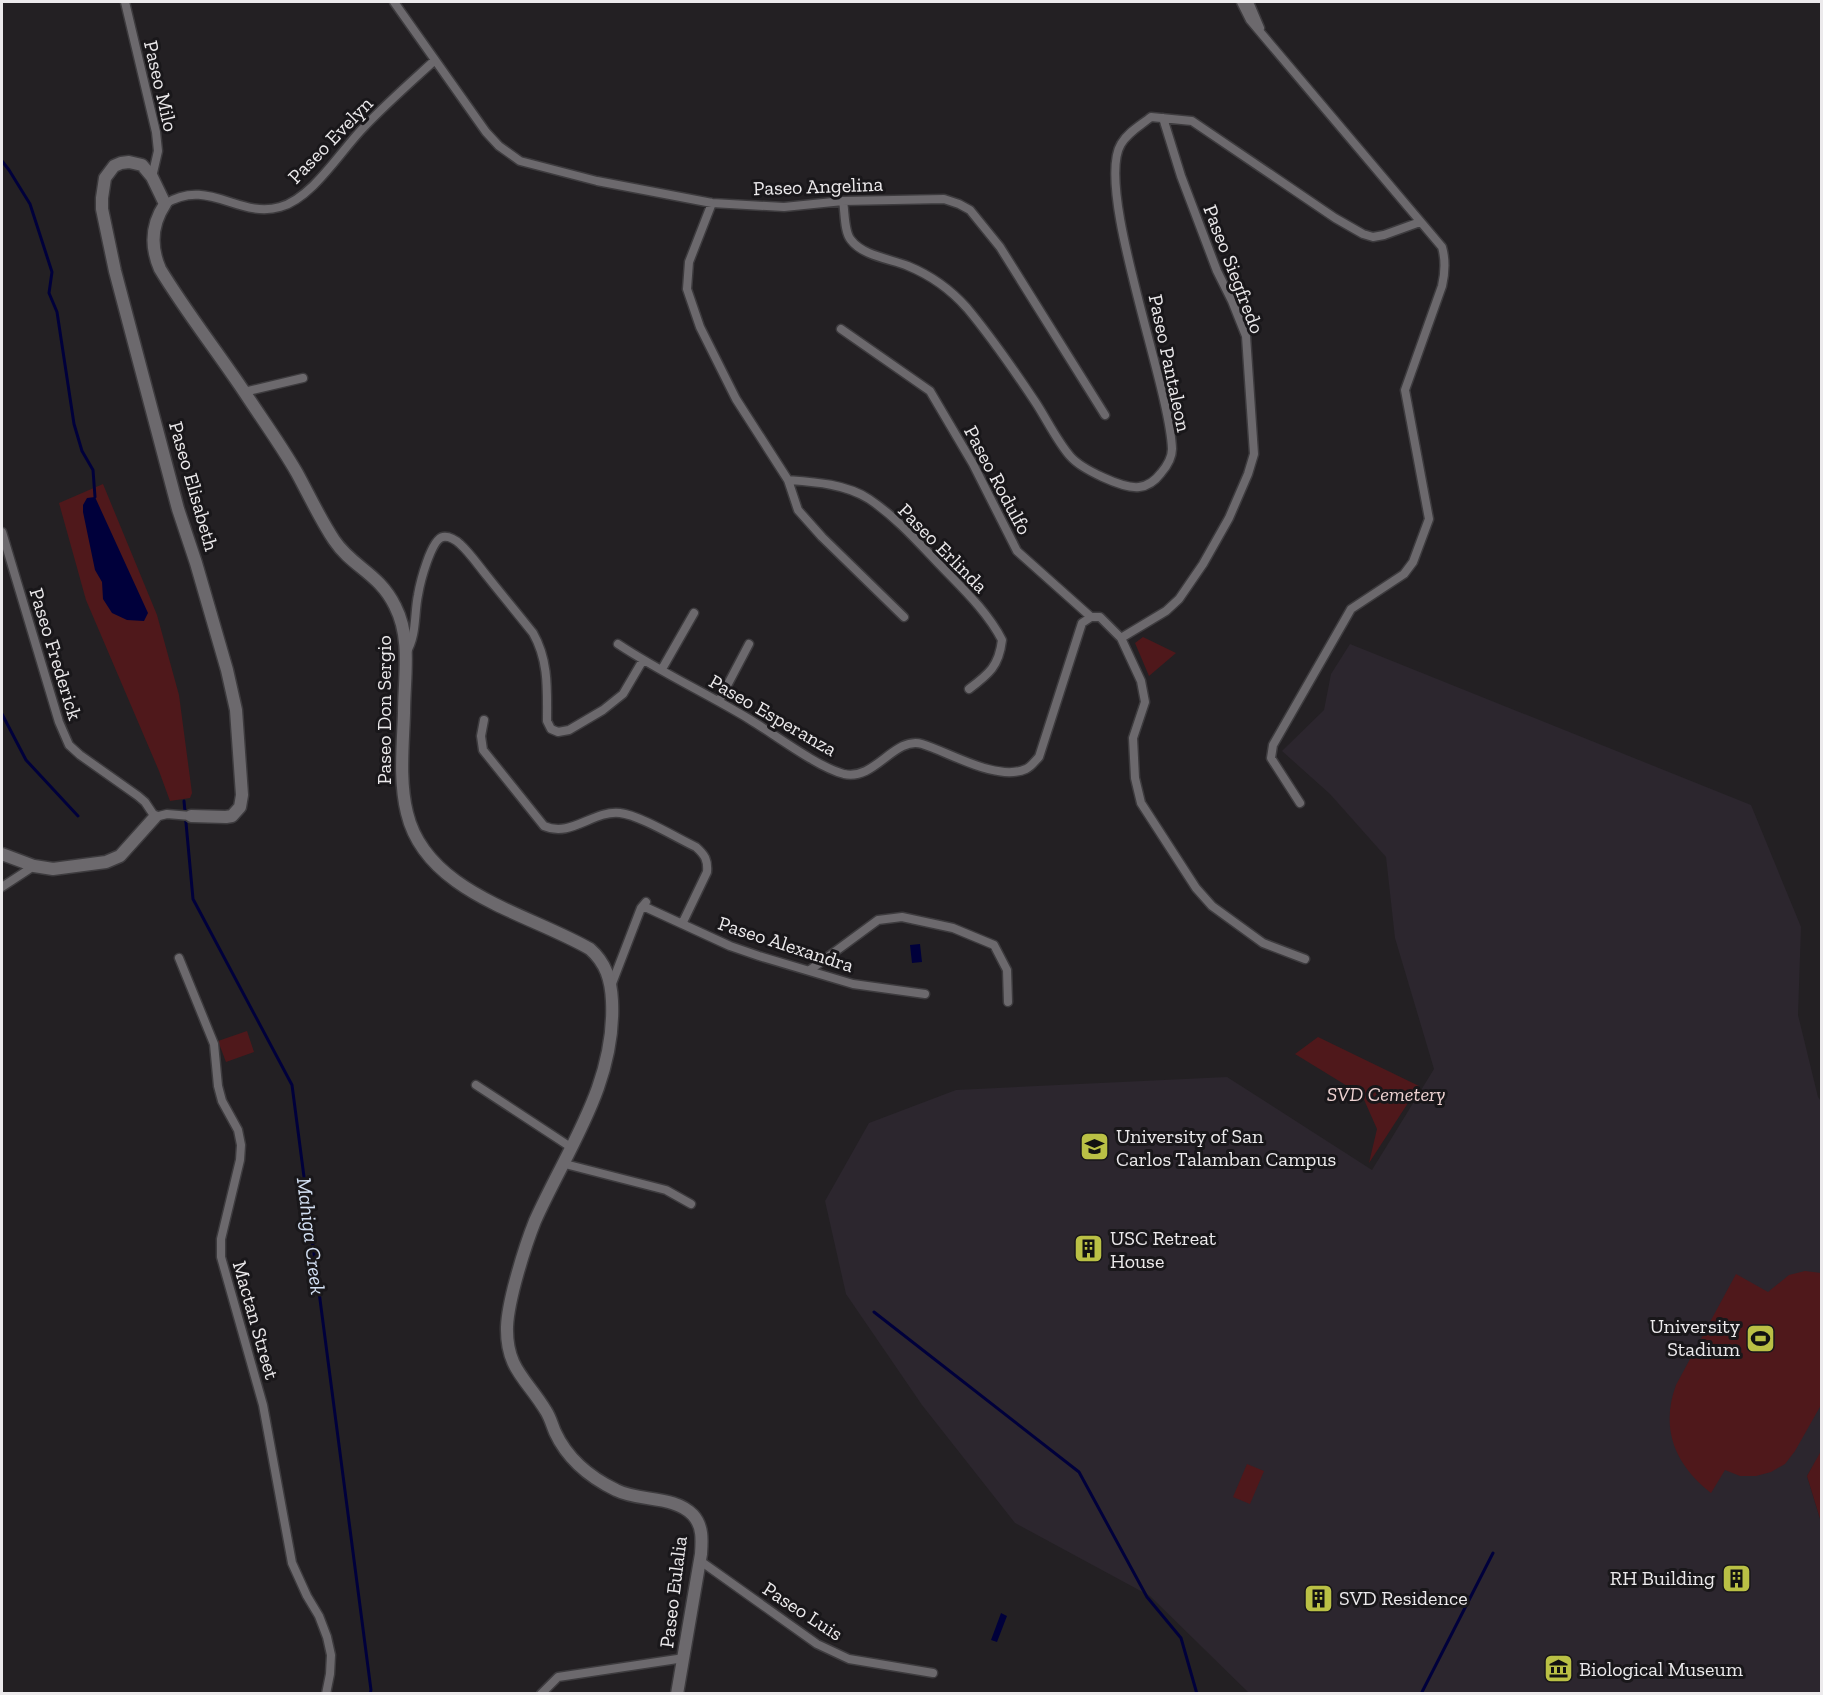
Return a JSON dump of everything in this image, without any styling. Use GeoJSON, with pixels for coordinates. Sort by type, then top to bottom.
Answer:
{"type":"FeatureCollection","features":[{"type":"Feature","properties":{"kind":"street","name":"Paseo Milo"},"geometry":{"type":"LineString","coordinates":[[125,2],[156,132],[158,151],[152,177]]}},
{"type":"Feature","properties":{"kind":"street","name":"Paseo Angelina"},"geometry":{"type":"LineString","coordinates":[[394,2],[486,132],[499,146],[520,161],[597,181],[711,203],[784,207],[843,201],[944,199],[970,210],[1000,247],[1105,415]]}},
{"type":"Feature","properties":{"kind":"street"},"geometry":{"type":"LineString","coordinates":[[1240,2],[1260,31],[1442,247],[1446,272],[1406,390],[1429,519],[1413,562],[1404,574],[1351,609],[1272,745],[1271,758],[1300,803]]}},
{"type":"Feature","properties":{"kind":"street"},"geometry":{"type":"LineString","coordinates":[[1249,2],[1253,18]]}},
{"type":"Feature","properties":{"kind":"street","name":"Paseo Evelyn"},"geometry":{"type":"LineString","coordinates":[[165,204],[174,199],[196,194],[264,209],[273,209],[290,203],[308,190],[364,127],[435,60]]}},
{"type":"Feature","properties":{"kind":"street","name":"Paseo Pantaleon"},"geometry":{"type":"LineString","coordinates":[[843,201],[849,238],[855,245],[909,266],[933,279],[964,306],[1004,353],[1070,456],[1086,470],[1137,488],[1149,485],[1158,477],[1168,465],[1172,451],[1158,379],[1119,216],[1115,180],[1116,162],[1119,145],[1129,134],[1151,117],[1192,121],[1335,218],[1363,234],[1373,237],[1384,235],[1420,222]]}},
{"type":"Feature","properties":{"kind":"street","name":"Paseo Siegfredo"},"geometry":{"type":"LineString","coordinates":[[1121,638],[1166,611],[1179,599],[1203,564],[1229,518],[1254,454],[1246,336],[1233,301],[1217,271],[1162,118]]}},
{"type":"Feature","properties":{"kind":"street","name":"Paseo Elisabeth"},"geometry":{"type":"LineString","coordinates":[[152,177],[147,169],[136,163],[121,163],[114,166],[105,178],[103,215],[115,271],[178,509],[227,670],[236,710],[242,795],[237,812],[226,817],[163,814],[156,817]]}},
{"type":"Feature","properties":{"kind":"street"},"geometry":{"type":"LineString","coordinates":[[152,177],[165,204]]}},
{"type":"Feature","properties":{"kind":"street"},"geometry":{"type":"LineString","coordinates":[[711,203],[689,262],[687,289],[700,327],[736,399],[788,480],[798,510],[822,537],[904,617]]}},
{"type":"Feature","properties":{"kind":"street","name":"Paseo Don Sergio"},"geometry":{"type":"LineString","coordinates":[[165,204],[156,223],[153,239],[153,248],[160,269],[295,470],[334,540],[342,550],[373,575],[386,591],[401,618],[406,639],[403,786],[407,813],[423,848],[435,863],[465,887],[503,908],[590,949],[604,965],[611,987],[613,1022],[610,1052],[565,1164],[530,1234],[509,1309],[508,1342]]}},
{"type":"Feature","properties":{"kind":"street","name":"Paseo Rodulfo"},"geometry":{"type":"LineString","coordinates":[[841,329],[930,391],[974,464],[1017,551],[1091,616],[1100,617],[1121,638],[1141,681],[1145,702],[1133,738],[1135,778],[1141,803],[1196,888],[1212,906],[1263,943],[1305,959]]}},
{"type":"Feature","properties":{"kind":"street"},"geometry":{"type":"LineString","coordinates":[[244,392],[303,378]]}},
{"type":"Feature","properties":{"kind":"street","name":"Paseo Erlinda"},"geometry":{"type":"LineString","coordinates":[[788,480],[814,482],[840,488],[868,499],[909,532],[972,599],[1002,640],[999,657],[992,670],[969,689]]}},
{"type":"Feature","properties":{"kind":"street","name":"Paseo Frederick"},"geometry":{"type":"LineString","coordinates":[[2,532],[63,735],[69,745],[80,755],[145,802],[156,817]]}},
{"type":"Feature","properties":{"kind":"street"},"geometry":{"type":"LineString","coordinates":[[406,653],[414,636],[416,606],[433,547],[443,537],[450,537],[471,556],[541,646],[546,665],[547,721],[551,729],[558,732],[569,730],[603,710],[623,694],[643,660]]}},
{"type":"Feature","properties":{"kind":"street"},"geometry":{"type":"LineString","coordinates":[[662,669],[694,613]]}},
{"type":"Feature","properties":{"kind":"street","name":"Paseo Esperanza"},"geometry":{"type":"LineString","coordinates":[[618,644],[822,764],[844,774],[859,774],[884,760],[904,744],[920,743],[972,765],[1013,772],[1028,769],[1040,757],[1082,623],[1091,616]]}},
{"type":"Feature","properties":{"kind":"street"},"geometry":{"type":"LineString","coordinates":[[719,702],[749,644]]}},
{"type":"Feature","properties":{"kind":"street"},"geometry":{"type":"LineString","coordinates":[[484,720],[481,736],[483,750],[544,826],[554,831],[573,827],[610,813],[621,813],[696,847],[705,854],[708,862],[707,872],[682,924]]}},
{"type":"Feature","properties":{"kind":"street"},"geometry":{"type":"LineString","coordinates":[[2,854],[34,866],[53,869],[112,860],[120,855],[156,817]]}},
{"type":"Feature","properties":{"kind":"street"},"geometry":{"type":"LineString","coordinates":[[2,887],[34,866]]}},
{"type":"Feature","properties":{"kind":"street","name":"Paseo Alexandra"},"geometry":{"type":"LineString","coordinates":[[611,987],[644,904],[730,946],[853,984],[925,994]]}},
{"type":"Feature","properties":{"kind":"street"},"geometry":{"type":"LineString","coordinates":[[810,970],[879,920],[902,917],[953,928],[994,945],[1007,970],[1008,1002]]}},
{"type":"Feature","properties":{"kind":"street","name":"Mactan Street"},"geometry":{"type":"LineString","coordinates":[[179,958],[214,1044],[220,1093],[238,1130],[241,1145],[240,1161],[221,1239],[221,1257],[263,1405],[292,1563],[327,1637],[331,1654],[326,1694]]}},
{"type":"Feature","properties":{"kind":"street"},"geometry":{"type":"LineString","coordinates":[[476,1085],[572,1148]]}},
{"type":"Feature","properties":{"kind":"street"},"geometry":{"type":"LineString","coordinates":[[565,1164],[666,1190],[691,1204]]}},
{"type":"Feature","properties":{"kind":"street","name":"Paseo Eulalia"},"geometry":{"type":"LineString","coordinates":[[508,1342],[518,1373],[547,1412],[565,1452],[587,1473],[617,1491],[675,1504],[694,1516],[699,1526],[702,1540],[677,1694]]}},
{"type":"Feature","properties":{"kind":"street","name":"Paseo Luis"},"geometry":{"type":"LineString","coordinates":[[699,1560],[817,1644],[849,1659],[933,1673]]}},
{"type":"Feature","properties":{"kind":"street"},"geometry":{"type":"LineString","coordinates":[[542,1694],[558,1677],[684,1658]]}},
{"type":"Feature","properties":{"kind":"shaded area"},"geometry":{"type":"Polygon","coordinates":[[[95,497],[148,613],[144,621],[127,620],[112,613],[103,599],[102,582],[95,570],[83,512],[83,505],[87,498],[95,497]]]}},
{"type":"Feature","properties":{"kind":"shaded area","name":"University of San Carlos Talamban Campus"},"geometry":{"type":"Polygon","coordinates":[[[1350,644],[1751,805],[1801,927],[1798,1015],[1818,1097],[1821,1101],[1822,1451],[1807,1476],[1821,1522],[1821,1693],[1249,1693],[1150,1596],[1015,1523],[922,1405],[846,1294],[825,1201],[869,1123],[956,1090],[1227,1077],[1372,1170],[1434,1069],[1395,938],[1386,857],[1330,794],[1282,751],[1324,710],[1331,674],[1350,644]]]}},
{"type":"Feature","properties":{"kind":"shaded area"},"geometry":{"type":"Polygon","coordinates":[[[920,944],[922,962],[912,963],[910,945],[920,944]]]}},
{"type":"Feature","properties":{"kind":"shaded area"},"geometry":{"type":"Polygon","coordinates":[[[1001,1613],[1007,1616],[997,1642],[991,1640],[1001,1613]]]}},
{"type":"Feature","properties":{"kind":"green space"},"geometry":{"type":"Polygon","coordinates":[[[103,484],[157,615],[179,695],[192,793],[190,798],[170,801],[86,600],[59,503],[103,484]]]}},
{"type":"Feature","properties":{"kind":"green space"},"geometry":{"type":"Polygon","coordinates":[[[1143,637],[1176,653],[1149,676],[1135,643],[1143,637]]]}},
{"type":"Feature","properties":{"kind":"green space"},"geometry":{"type":"Polygon","coordinates":[[[247,1031],[254,1052],[226,1062],[218,1041],[247,1031]]]}},
{"type":"Feature","properties":{"kind":"green space","name":"SVD Cemetery"},"geometry":{"type":"Polygon","coordinates":[[[1318,1037],[1419,1086],[1369,1163],[1377,1129],[1362,1095],[1295,1054],[1318,1037]]]}},
{"type":"Feature","properties":{"kind":"green space","name":"University Stadium"},"geometry":{"type":"Polygon","coordinates":[[[1805,1271],[1821,1273],[1821,1405],[1785,1464],[1771,1472],[1756,1476],[1740,1476],[1725,1470],[1711,1493],[1688,1470],[1674,1445],[1670,1416],[1671,1401],[1676,1385],[1736,1274],[1768,1292],[1789,1275],[1805,1271]]]}},
{"type":"Feature","properties":{"kind":"green space"},"geometry":{"type":"Polygon","coordinates":[[[1822,1451],[1821,1522],[1807,1476],[1822,1451]]]}},
{"type":"Feature","properties":{"kind":"green space"},"geometry":{"type":"Polygon","coordinates":[[[1247,1464],[1264,1471],[1250,1504],[1233,1497],[1247,1464]]]}},
{"type":"Feature","properties":{"kind":"waterway"},"geometry":{"type":"LineString","coordinates":[[2,161],[30,204],[52,272],[49,293],[57,312],[74,424],[82,451],[93,470],[95,497]]}},
{"type":"Feature","properties":{"kind":"waterway"},"geometry":{"type":"LineString","coordinates":[[2,714],[26,760],[78,816]]}},
{"type":"Feature","properties":{"kind":"waterway","name":"Mahiga Creek"},"geometry":{"type":"LineString","coordinates":[[184,801],[193,899],[292,1085],[370,1694]]}},
{"type":"Feature","properties":{"kind":"waterway"},"geometry":{"type":"LineString","coordinates":[[874,1312],[1079,1472],[1147,1597],[1181,1638],[1197,1694]]}},
{"type":"Feature","properties":{"kind":"waterway"},"geometry":{"type":"LineString","coordinates":[[1421,1694],[1493,1553]]}},
{"type":"Feature","properties":{"kind":"place","name":"University of San Carlos Talamban Campus"},"geometry":{"type":"Point","coordinates":[1095,1147]}},
{"type":"Feature","properties":{"kind":"place","name":"USC Retreat House"},"geometry":{"type":"Point","coordinates":[1089,1249]}},
{"type":"Feature","properties":{"kind":"place","name":"University Stadium"},"geometry":{"type":"Point","coordinates":[1761,1338]}},
{"type":"Feature","properties":{"kind":"place","name":"RH Building"},"geometry":{"type":"Point","coordinates":[1736,1578]}},
{"type":"Feature","properties":{"kind":"place","name":"SVD Residence"},"geometry":{"type":"Point","coordinates":[1318,1598]}},
{"type":"Feature","properties":{"kind":"place","name":"Biological Museum"},"geometry":{"type":"Point","coordinates":[1558,1669]}}]}
